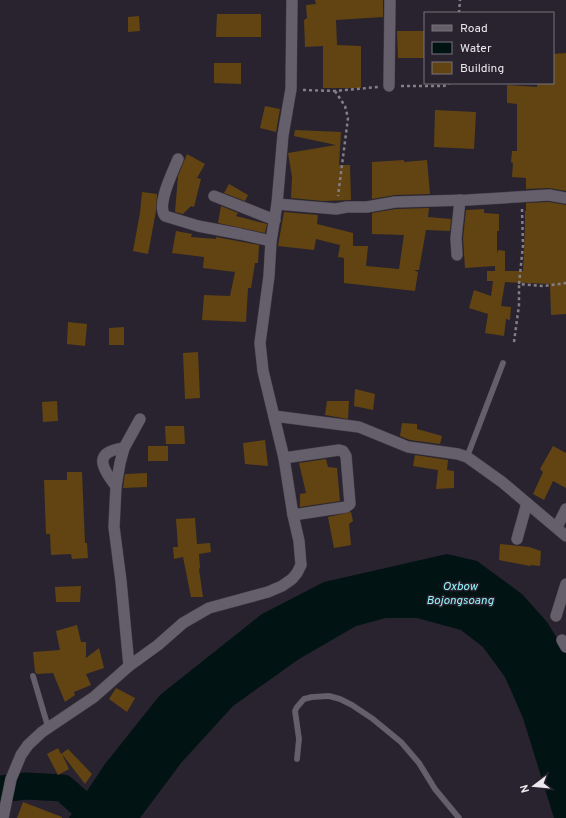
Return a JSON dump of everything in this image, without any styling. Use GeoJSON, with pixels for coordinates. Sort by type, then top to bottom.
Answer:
{"type":"FeatureCollection","features":[{"type":"Feature","properties":{"kind":"street"},"geometry":{"type":"LineString","coordinates":[[3,818],[10,792],[11,780],[21,755],[28,745],[48,727],[94,697],[129,666],[158,645],[184,623],[209,608],[268,592],[282,586],[298,573],[301,565],[299,541],[293,515],[284,458],[263,371],[260,343],[269,276],[271,241],[277,204],[283,135],[291,89],[292,0]]}},
{"type":"Feature","properties":{"kind":"street"},"geometry":{"type":"LineString","coordinates":[[389,86],[390,0]]}},
{"type":"Feature","properties":{"kind":"street"},"geometry":{"type":"LineString","coordinates":[[178,160],[163,201],[162,208],[165,216],[198,226],[271,241]]}},
{"type":"Feature","properties":{"kind":"street"},"geometry":{"type":"LineString","coordinates":[[277,204],[336,209],[347,207],[367,207],[395,202],[550,195],[566,198]]}},
{"type":"Feature","properties":{"kind":"street"},"geometry":{"type":"LineString","coordinates":[[214,196],[275,220]]}},
{"type":"Feature","properties":{"kind":"street"},"geometry":{"type":"LineString","coordinates":[[457,255],[456,238],[460,200]]}},
{"type":"Feature","properties":{"kind":"street"},"geometry":{"type":"LineString","coordinates":[[274,416],[359,427],[408,447],[458,454],[467,458],[502,482],[566,536]]}},
{"type":"Feature","properties":{"kind":"street"},"geometry":{"type":"LineString","coordinates":[[129,666],[121,580],[114,527],[116,486],[120,463],[124,448],[140,420]]}},
{"type":"Feature","properties":{"kind":"street"},"geometry":{"type":"LineString","coordinates":[[116,486],[104,469],[102,463],[103,457],[116,449],[124,448]]}},
{"type":"Feature","properties":{"kind":"street"},"geometry":{"type":"LineString","coordinates":[[284,458],[339,450],[346,456],[350,504],[346,507],[293,515]]}},
{"type":"Feature","properties":{"kind":"street"},"geometry":{"type":"LineString","coordinates":[[517,539],[527,503]]}},
{"type":"Feature","properties":{"kind":"street"},"geometry":{"type":"LineString","coordinates":[[557,527],[566,509]]}},
{"type":"Feature","properties":{"kind":"street"},"geometry":{"type":"LineString","coordinates":[[556,616],[566,584]]}},
{"type":"Feature","properties":{"kind":"lane"},"geometry":{"type":"LineString","coordinates":[[467,458],[503,363]]}},
{"type":"Feature","properties":{"kind":"lane"},"geometry":{"type":"LineString","coordinates":[[33,676],[48,727]]}},
{"type":"Feature","properties":{"kind":"lane"},"geometry":{"type":"LineString","coordinates":[[297,759],[299,739],[296,712],[297,707],[304,699],[312,697],[329,696],[340,699],[373,719],[401,742],[419,763],[435,789],[459,818]]}},
{"type":"Feature","properties":{"kind":"path"},"geometry":{"type":"LineString","coordinates":[[459,12],[460,0]]}},
{"type":"Feature","properties":{"kind":"path"},"geometry":{"type":"LineString","coordinates":[[291,89],[335,90],[389,86],[444,86],[448,84]]}},
{"type":"Feature","properties":{"kind":"path"},"geometry":{"type":"LineString","coordinates":[[335,90],[345,106],[348,118],[336,209]]}},
{"type":"Feature","properties":{"kind":"path"},"geometry":{"type":"LineString","coordinates":[[514,342],[519,305],[519,284],[523,245],[522,197]]}},
{"type":"Feature","properties":{"kind":"path"},"geometry":{"type":"LineString","coordinates":[[519,284],[544,286],[566,283]]}},
{"type":"Feature","properties":{"kind":"water","name":"Oxbow Bojongsoang"},"geometry":{"type":"Polygon","coordinates":[[[447,554],[477,561],[522,594],[547,622],[566,653],[566,818],[554,818],[523,718],[505,677],[483,647],[461,630],[417,618],[386,618],[356,626],[299,659],[233,706],[181,763],[140,818],[69,818],[105,764],[160,695],[262,614],[324,582],[447,554]]]}},
{"type":"Feature","properties":{"kind":"building"},"geometry":{"type":"Polygon","coordinates":[[[315,0],[383,0],[383,17],[336,20],[337,45],[361,46],[361,88],[323,88],[323,46],[305,47],[304,20],[307,18],[306,5],[316,4],[315,0]]]}},
{"type":"Feature","properties":{"kind":"building"},"geometry":{"type":"Polygon","coordinates":[[[217,14],[261,14],[261,37],[216,37],[217,14]]]}},
{"type":"Feature","properties":{"kind":"building"},"geometry":{"type":"Polygon","coordinates":[[[139,16],[140,31],[128,32],[128,17],[139,16]]]}},
{"type":"Feature","properties":{"kind":"building"},"geometry":{"type":"Polygon","coordinates":[[[397,31],[424,31],[424,58],[398,58],[397,31]]]}},
{"type":"Feature","properties":{"kind":"building"},"geometry":{"type":"Polygon","coordinates":[[[566,53],[566,191],[549,188],[526,189],[526,178],[512,177],[512,151],[517,151],[517,104],[507,103],[507,85],[537,87],[537,84],[554,84],[554,54],[566,53]]]}},
{"type":"Feature","properties":{"kind":"building"},"geometry":{"type":"Polygon","coordinates":[[[214,63],[241,63],[241,84],[214,83],[214,63]]]}},
{"type":"Feature","properties":{"kind":"building"},"geometry":{"type":"Polygon","coordinates":[[[265,106],[280,109],[276,132],[260,128],[265,106]]]}},
{"type":"Feature","properties":{"kind":"building"},"geometry":{"type":"Polygon","coordinates":[[[435,110],[476,112],[474,149],[434,147],[435,110]]]}},
{"type":"Feature","properties":{"kind":"building"},"geometry":{"type":"Polygon","coordinates":[[[295,130],[341,132],[339,165],[350,165],[351,200],[323,201],[291,198],[292,177],[288,153],[336,145],[294,136],[295,130]]]}},
{"type":"Feature","properties":{"kind":"building"},"geometry":{"type":"Polygon","coordinates":[[[187,154],[205,164],[197,178],[201,179],[194,207],[191,206],[183,214],[175,212],[178,176],[187,154]]]}},
{"type":"Feature","properties":{"kind":"building"},"geometry":{"type":"Polygon","coordinates":[[[404,160],[404,162],[427,160],[430,194],[395,195],[372,199],[372,162],[404,160]]]}},
{"type":"Feature","properties":{"kind":"building"},"geometry":{"type":"Polygon","coordinates":[[[229,184],[248,195],[245,201],[224,193],[229,184]]]}},
{"type":"Feature","properties":{"kind":"building"},"geometry":{"type":"Polygon","coordinates":[[[142,192],[157,194],[156,211],[148,254],[133,251],[142,192]]]}},
{"type":"Feature","properties":{"kind":"building"},"geometry":{"type":"Polygon","coordinates":[[[549,202],[566,205],[566,314],[551,315],[550,284],[505,282],[501,306],[511,307],[510,320],[506,319],[504,336],[485,333],[488,314],[469,308],[474,290],[491,296],[493,281],[487,281],[487,271],[495,271],[495,266],[465,268],[463,238],[466,210],[484,209],[484,213],[499,214],[497,254],[498,250],[505,251],[505,271],[523,271],[526,203],[549,202]]]}},
{"type":"Feature","properties":{"kind":"building"},"geometry":{"type":"Polygon","coordinates":[[[221,206],[238,213],[236,216],[267,224],[265,233],[218,223],[221,206]]]}},
{"type":"Feature","properties":{"kind":"building"},"geometry":{"type":"Polygon","coordinates":[[[429,208],[428,217],[451,219],[450,231],[426,230],[419,270],[414,270],[418,272],[415,291],[344,283],[344,258],[338,257],[340,245],[316,239],[314,250],[278,246],[284,212],[318,215],[317,224],[353,233],[353,246],[368,246],[366,266],[399,269],[404,235],[372,234],[372,213],[396,209],[429,208]]]}},
{"type":"Feature","properties":{"kind":"building"},"geometry":{"type":"Polygon","coordinates":[[[176,231],[192,234],[191,237],[216,239],[216,237],[259,245],[258,263],[255,263],[251,288],[248,288],[246,322],[202,320],[204,295],[230,296],[235,272],[203,268],[204,257],[172,253],[176,231]]]}},
{"type":"Feature","properties":{"kind":"building"},"geometry":{"type":"Polygon","coordinates":[[[68,322],[87,324],[85,346],[67,344],[68,322]]]}},
{"type":"Feature","properties":{"kind":"building"},"geometry":{"type":"Polygon","coordinates":[[[124,327],[124,345],[109,345],[109,328],[124,327]]]}},
{"type":"Feature","properties":{"kind":"building"},"geometry":{"type":"Polygon","coordinates":[[[198,352],[200,398],[185,399],[183,353],[198,352]]]}},
{"type":"Feature","properties":{"kind":"building"},"geometry":{"type":"Polygon","coordinates":[[[355,389],[375,394],[373,410],[354,406],[355,389]]]}},
{"type":"Feature","properties":{"kind":"building"},"geometry":{"type":"Polygon","coordinates":[[[57,401],[58,421],[43,422],[42,402],[57,401]]]}},
{"type":"Feature","properties":{"kind":"building"},"geometry":{"type":"Polygon","coordinates":[[[327,401],[349,401],[348,419],[325,415],[327,401]]]}},
{"type":"Feature","properties":{"kind":"building"},"geometry":{"type":"Polygon","coordinates":[[[402,423],[417,424],[417,429],[442,436],[440,444],[410,440],[400,436],[402,423]]]}},
{"type":"Feature","properties":{"kind":"building"},"geometry":{"type":"Polygon","coordinates":[[[165,426],[184,426],[185,444],[166,444],[165,426]]]}},
{"type":"Feature","properties":{"kind":"building"},"geometry":{"type":"Polygon","coordinates":[[[265,440],[268,466],[245,464],[243,443],[265,440]]]}},
{"type":"Feature","properties":{"kind":"building"},"geometry":{"type":"Polygon","coordinates":[[[148,446],[168,446],[168,461],[148,461],[148,446]]]}},
{"type":"Feature","properties":{"kind":"building"},"geometry":{"type":"Polygon","coordinates":[[[553,446],[566,453],[566,488],[553,481],[544,500],[533,494],[543,472],[540,469],[553,446]]]}},
{"type":"Feature","properties":{"kind":"building"},"geometry":{"type":"Polygon","coordinates":[[[415,455],[448,460],[447,470],[454,471],[454,488],[436,489],[438,470],[413,466],[415,455]]]}},
{"type":"Feature","properties":{"kind":"building"},"geometry":{"type":"Polygon","coordinates":[[[326,459],[328,467],[337,468],[340,501],[300,507],[300,494],[306,493],[299,463],[326,459]]]}},
{"type":"Feature","properties":{"kind":"building"},"geometry":{"type":"Polygon","coordinates":[[[67,472],[82,472],[85,543],[87,543],[88,558],[72,559],[71,554],[51,555],[50,534],[46,534],[44,480],[67,480],[67,472]]]}},
{"type":"Feature","properties":{"kind":"building"},"geometry":{"type":"Polygon","coordinates":[[[147,473],[147,487],[123,488],[125,474],[147,473]]]}},
{"type":"Feature","properties":{"kind":"building"},"geometry":{"type":"Polygon","coordinates":[[[351,512],[353,521],[349,524],[351,545],[334,548],[328,517],[351,512]]]}},
{"type":"Feature","properties":{"kind":"building"},"geometry":{"type":"Polygon","coordinates":[[[195,518],[197,544],[210,543],[211,552],[199,554],[199,569],[203,597],[191,597],[183,557],[174,559],[173,547],[178,547],[176,519],[195,518]]]}},
{"type":"Feature","properties":{"kind":"building"},"geometry":{"type":"Polygon","coordinates":[[[500,544],[529,547],[541,551],[540,566],[530,566],[499,560],[500,544]]]}},
{"type":"Feature","properties":{"kind":"building"},"geometry":{"type":"Polygon","coordinates":[[[81,586],[80,602],[56,602],[55,587],[81,586]]]}},
{"type":"Feature","properties":{"kind":"building"},"geometry":{"type":"Polygon","coordinates":[[[77,625],[81,642],[86,642],[86,658],[99,648],[104,668],[86,674],[91,685],[74,692],[75,695],[65,702],[53,673],[37,674],[35,672],[33,652],[60,650],[56,631],[77,625]]]}},
{"type":"Feature","properties":{"kind":"building"},"geometry":{"type":"Polygon","coordinates":[[[116,688],[135,698],[127,712],[109,699],[116,688]]]}},
{"type":"Feature","properties":{"kind":"building"},"geometry":{"type":"Polygon","coordinates":[[[58,748],[61,754],[68,749],[92,774],[85,784],[62,754],[69,769],[58,775],[47,754],[58,748]]]}},
{"type":"Feature","properties":{"kind":"building"},"geometry":{"type":"Polygon","coordinates":[[[23,802],[62,817],[62,818],[17,818],[23,802]]]}},
{"type":"Feature","properties":{"kind":"waterway"},"geometry":{"type":"LineString","coordinates":[[0,789],[26,786],[63,788],[97,818]]}}]}
